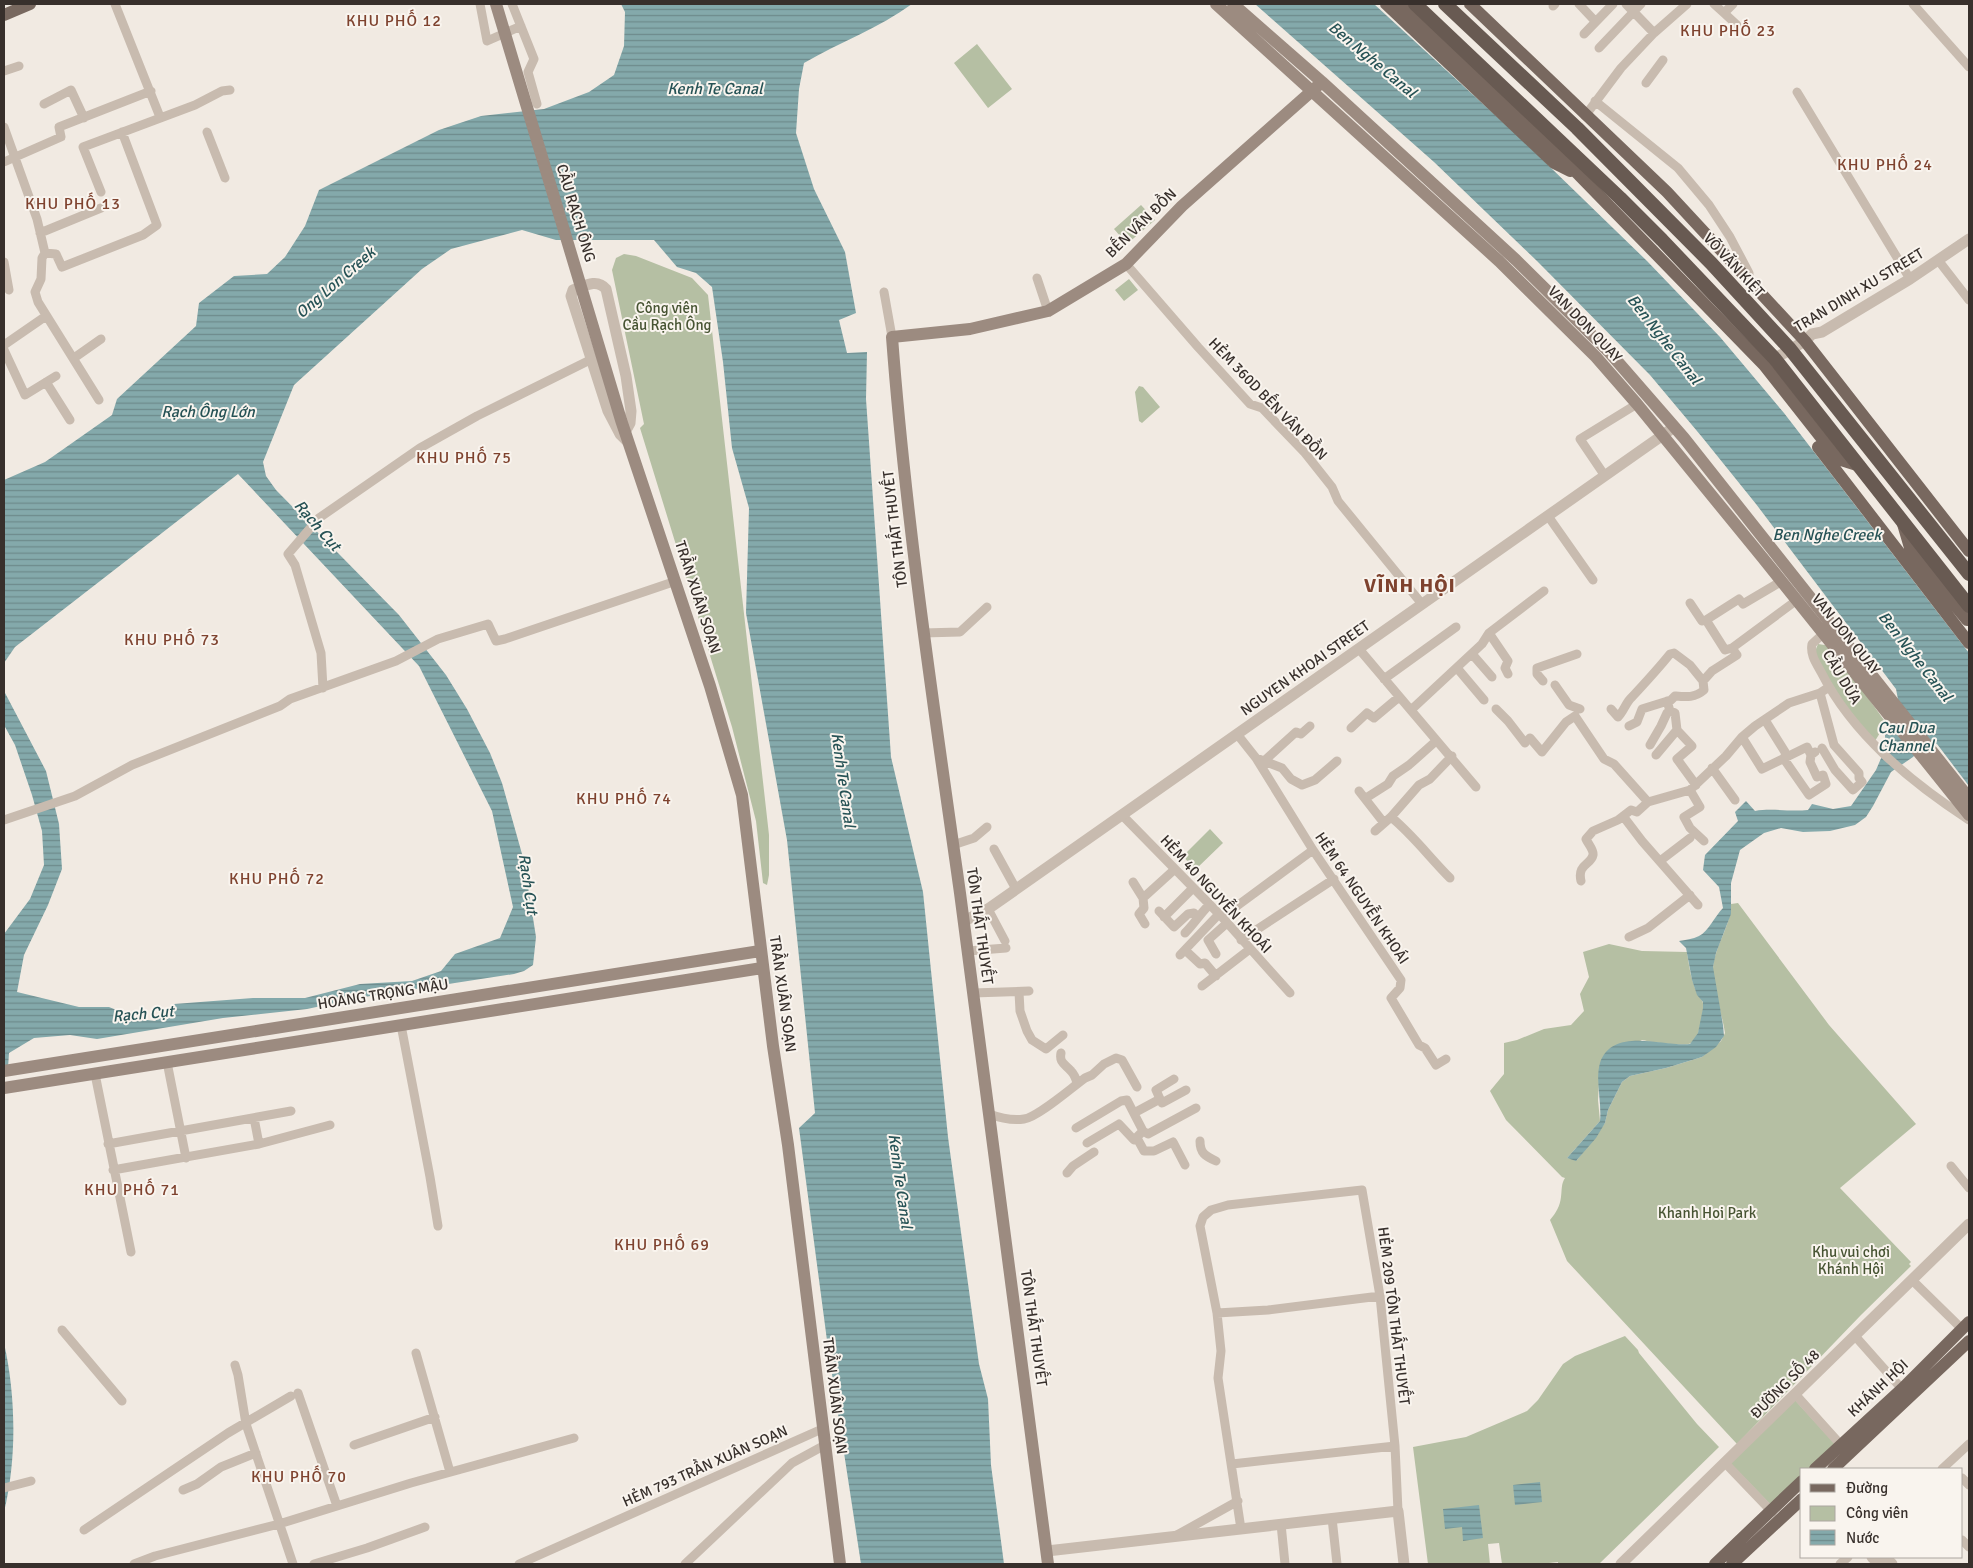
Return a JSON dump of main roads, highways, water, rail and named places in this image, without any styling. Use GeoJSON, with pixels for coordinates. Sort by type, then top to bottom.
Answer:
{"type":"FeatureCollection","features":[{"type":"Feature","properties":{"kind":"highway"},"geometry":{"type":"LineString","coordinates":[[1415,4],[1620,198],[1769,362],[1860,466],[1903,524],[1969,606]]}},
{"type":"Feature","properties":{"kind":"highway","name":"VÕ VĂN KIỆT"},"geometry":{"type":"LineString","coordinates":[[1445,4],[1570,121],[1711,263],[1790,350],[1969,574]]}},
{"type":"Feature","properties":{"kind":"main road"},"geometry":{"type":"LineString","coordinates":[[4,15],[30,4]]}},
{"type":"Feature","properties":{"kind":"main road","name":"CẦU RẠCH ÔNG"},"geometry":{"type":"LineString","coordinates":[[496,4],[625,432]]}},
{"type":"Feature","properties":{"kind":"main road","name":"VAN DON QUAY"},"geometry":{"type":"LineString","coordinates":[[1216,4],[1317,86],[1557,299],[1610,353],[1674,426],[1890,705]]}},
{"type":"Feature","properties":{"kind":"main road","name":"VAN DON QUAY"},"geometry":{"type":"LineString","coordinates":[[1233,4],[1554,314],[1596,357],[1663,435],[1824,633],[1890,705]]}},
{"type":"Feature","properties":{"kind":"main road"},"geometry":{"type":"LineString","coordinates":[[1386,4],[1554,163],[1579,175]]}},
{"type":"Feature","properties":{"kind":"main road"},"geometry":{"type":"LineString","coordinates":[[1399,4],[1446,46],[1769,362],[1790,398],[1838,460],[1860,466]]}},
{"type":"Feature","properties":{"kind":"main road","name":"VÕ VĂN KIỆT"},"geometry":{"type":"LineString","coordinates":[[1470,4],[1585,116],[1667,192],[1750,281],[1805,342],[1969,551]]}},
{"type":"Feature","properties":{"kind":"main road","name":"BẾN VÂN ĐỒN"},"geometry":{"type":"LineString","coordinates":[[892,338],[970,329],[1048,311],[1126,264],[1182,206],[1317,86]]}},
{"type":"Feature","properties":{"kind":"main road","name":"TÔN THẤT THUYẾT"},"geometry":{"type":"LineString","coordinates":[[892,338],[900,433],[924,633],[1048,1564]]}},
{"type":"Feature","properties":{"kind":"main road"},"geometry":{"type":"LineString","coordinates":[[1790,398],[1794,415],[1969,643]]}},
{"type":"Feature","properties":{"kind":"main road","name":"TRẦN XUÂN SOẠN"},"geometry":{"type":"LineString","coordinates":[[625,432],[725,732],[742,795],[762,968],[788,1145],[840,1564]]}},
{"type":"Feature","properties":{"kind":"main road"},"geometry":{"type":"LineString","coordinates":[[1903,524],[1911,551],[1967,620],[1969,620]]}},
{"type":"Feature","properties":{"kind":"main road"},"geometry":{"type":"LineString","coordinates":[[1890,705],[1931,758],[1969,815]]}},
{"type":"Feature","properties":{"kind":"main road"},"geometry":{"type":"LineString","coordinates":[[1931,758],[1969,798]]}},
{"type":"Feature","properties":{"kind":"main road","name":"HOÀNG TRỌNG MẬU"},"geometry":{"type":"LineString","coordinates":[[7,1070],[760,951]]}},
{"type":"Feature","properties":{"kind":"main road"},"geometry":{"type":"LineString","coordinates":[[8,1087],[762,968]]}},
{"type":"Feature","properties":{"kind":"main road"},"geometry":{"type":"LineString","coordinates":[[569,981],[572,998]]}},
{"type":"Feature","properties":{"kind":"main road"},"geometry":{"type":"LineString","coordinates":[[398,1008],[401,1025]]}},
{"type":"Feature","properties":{"kind":"main road"},"geometry":{"type":"LineString","coordinates":[[241,1033],[242,1050]]}},
{"type":"Feature","properties":{"kind":"main road"},"geometry":{"type":"LineString","coordinates":[[93,1057],[95,1074]]}},
{"type":"Feature","properties":{"kind":"main road","name":"KHÁNH HỘI"},"geometry":{"type":"LineString","coordinates":[[1816,1468],[1902,1389],[1966,1325]]}},
{"type":"Feature","properties":{"kind":"main road"},"geometry":{"type":"LineString","coordinates":[[1834,1468],[1969,1341]]}},
{"type":"Feature","properties":{"kind":"main road"},"geometry":{"type":"LineString","coordinates":[[1715,1564],[1800,1484]]}},
{"type":"Feature","properties":{"kind":"main road"},"geometry":{"type":"LineString","coordinates":[[1732,1564],[1800,1501]]}},
{"type":"Feature","properties":{"kind":"water","name":"Kenh Te Canal"},"geometry":{"type":"Polygon","coordinates":[[[621,4],[912,4],[873,28],[804,63],[799,89],[796,133],[814,189],[845,252],[856,313],[839,320],[847,353],[867,352],[866,399],[891,757],[923,892],[948,1137],[979,1364],[988,1399],[991,1465],[1004,1564],[861,1564],[828,1348],[799,1128],[815,1113],[787,840],[746,613],[749,508],[732,448],[723,362],[712,287],[696,273],[677,267],[654,240],[556,240],[522,230],[451,249],[422,269],[294,385],[263,462],[266,476],[276,490],[399,615],[446,675],[467,709],[490,753],[502,783],[524,861],[536,937],[533,965],[524,971],[514,974],[364,997],[307,1009],[223,1018],[97,1039],[70,1035],[34,1038],[9,1053],[8,1068],[4,1076],[4,934],[30,899],[44,865],[42,831],[32,795],[15,745],[4,725],[4,691],[46,771],[59,824],[62,869],[48,905],[24,955],[17,992],[79,1007],[109,1007],[139,1019],[155,1021],[174,1004],[253,998],[305,998],[360,984],[412,981],[441,971],[455,954],[500,938],[513,907],[492,811],[419,666],[238,474],[15,647],[4,663],[4,480],[45,462],[112,415],[117,399],[196,326],[199,303],[234,276],[267,274],[285,257],[305,226],[319,190],[439,130],[481,116],[544,109],[589,92],[614,75],[624,46],[625,12],[621,4]]]}},
{"type":"Feature","properties":{"kind":"water","name":"Ben Nghe Creek"},"geometry":{"type":"Polygon","coordinates":[[[1255,4],[1374,4],[1519,137],[1647,261],[1720,337],[1784,413],[1969,653],[1969,786],[1937,744],[1924,745],[1913,757],[1891,772],[1866,817],[1855,825],[1830,831],[1803,832],[1781,828],[1764,833],[1740,850],[1731,883],[1731,914],[1716,953],[1713,967],[1724,1036],[1716,1047],[1702,1057],[1630,1076],[1622,1082],[1608,1110],[1605,1123],[1596,1138],[1576,1161],[1567,1158],[1600,1121],[1599,1070],[1600,1063],[1606,1052],[1615,1045],[1627,1042],[1690,1044],[1698,1033],[1703,1002],[1697,995],[1692,980],[1686,948],[1679,941],[1702,934],[1723,908],[1719,887],[1703,870],[1705,855],[1738,821],[1735,812],[1746,801],[1755,811],[1808,810],[1812,804],[1833,809],[1851,806],[1876,770],[1885,749],[1885,734],[1900,710],[1896,689],[1756,504],[1650,375],[1537,261],[1434,162],[1255,4]]]}},
{"type":"Feature","properties":{"kind":"water"},"geometry":{"type":"Polygon","coordinates":[[[4,1343],[13,1406],[13,1449],[4,1512],[4,1343]]]}},
{"type":"Feature","properties":{"kind":"water"},"geometry":{"type":"Polygon","coordinates":[[[1540,1482],[1542,1502],[1515,1505],[1513,1485],[1540,1482]]]}},
{"type":"Feature","properties":{"kind":"water"},"geometry":{"type":"Polygon","coordinates":[[[1479,1505],[1483,1538],[1463,1541],[1462,1527],[1445,1529],[1443,1509],[1479,1505]]]}},
{"type":"Feature","properties":{"kind":"district","name":"KHU PHỐ 12"},"geometry":{"type":"Point","coordinates":[394,20]}},
{"type":"Feature","properties":{"kind":"district","name":"KHU PHỐ 23"},"geometry":{"type":"Point","coordinates":[1728,30]}},
{"type":"Feature","properties":{"kind":"district","name":"KHU PHỐ 24"},"geometry":{"type":"Point","coordinates":[1885,164]}},
{"type":"Feature","properties":{"kind":"district","name":"KHU PHỐ 13"},"geometry":{"type":"Point","coordinates":[73,203]}},
{"type":"Feature","properties":{"kind":"district","name":"KHU PHỐ 75"},"geometry":{"type":"Point","coordinates":[464,457]}},
{"type":"Feature","properties":{"kind":"district","name":"VĨNH HỘI"},"geometry":{"type":"Point","coordinates":[1410,585]}},
{"type":"Feature","properties":{"kind":"district","name":"KHU PHỐ 73"},"geometry":{"type":"Point","coordinates":[172,639]}},
{"type":"Feature","properties":{"kind":"district","name":"KHU PHỐ 74"},"geometry":{"type":"Point","coordinates":[624,798]}},
{"type":"Feature","properties":{"kind":"district","name":"KHU PHỐ 72"},"geometry":{"type":"Point","coordinates":[277,878]}},
{"type":"Feature","properties":{"kind":"district","name":"KHU PHỐ 71"},"geometry":{"type":"Point","coordinates":[132,1189]}},
{"type":"Feature","properties":{"kind":"district","name":"KHU PHỐ 69"},"geometry":{"type":"Point","coordinates":[662,1244]}},
{"type":"Feature","properties":{"kind":"district","name":"KHU PHỐ 70"},"geometry":{"type":"Point","coordinates":[299,1476]}},
{"type":"Feature","properties":{"kind":"water label","name":"Ben Nghe Canal"},"geometry":{"type":"Point","coordinates":[1373,59]}},
{"type":"Feature","properties":{"kind":"water label","name":"Ong Lon Creek"},"geometry":{"type":"Point","coordinates":[335,282]}},
{"type":"Feature","properties":{"kind":"water label","name":"Ben Nghe Canal"},"geometry":{"type":"Point","coordinates":[1665,339]}},
{"type":"Feature","properties":{"kind":"water label","name":"Rạch Ông Lớn"},"geometry":{"type":"Point","coordinates":[208,411]}},
{"type":"Feature","properties":{"kind":"water label","name":"Rạch Cụt"},"geometry":{"type":"Point","coordinates":[318,525]}},
{"type":"Feature","properties":{"kind":"water label","name":"Ben Nghe Canal"},"geometry":{"type":"Point","coordinates":[1916,656]}},
{"type":"Feature","properties":{"kind":"water label","name":"Cau Dua Channel"},"geometry":{"type":"Point","coordinates":[1906,736]}},
{"type":"Feature","properties":{"kind":"water label","name":"Rạch Cụt"},"geometry":{"type":"Point","coordinates":[529,884]}},
{"type":"Feature","properties":{"kind":"water label","name":"Rạch Cụt"},"geometry":{"type":"Point","coordinates":[143,1013]}},
{"type":"Feature","properties":{"kind":"park label","name":"Công viên Cầu Rạch Ông"},"geometry":{"type":"Point","coordinates":[667,316]}},
{"type":"Feature","properties":{"kind":"park label","name":"Khanh Hoi Park"},"geometry":{"type":"Point","coordinates":[1707,1213]}},
{"type":"Feature","properties":{"kind":"park label","name":"Khu vui chơi Khánh Hội"},"geometry":{"type":"Point","coordinates":[1851,1260]}}]}
